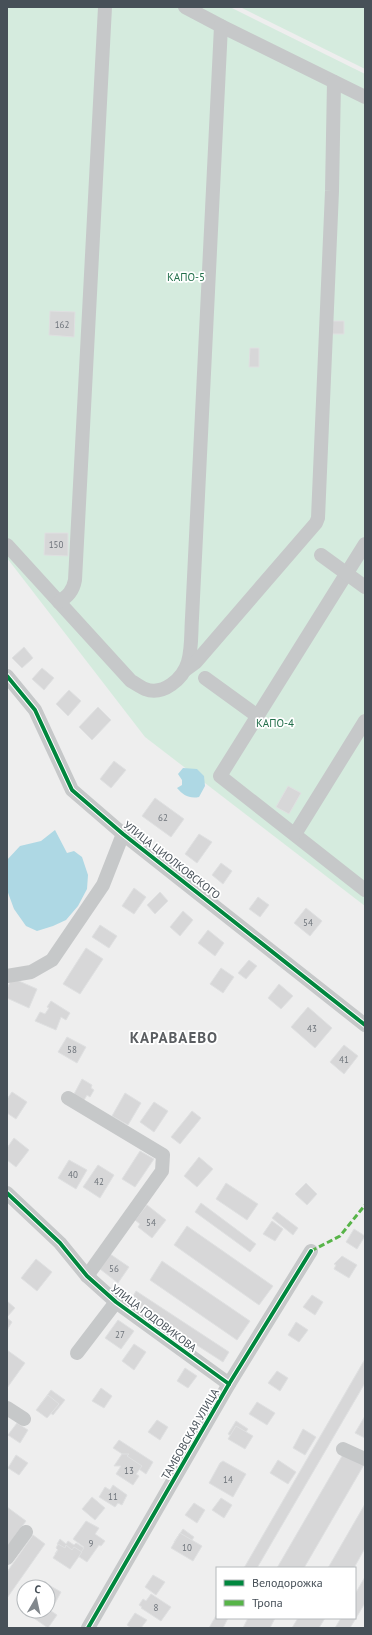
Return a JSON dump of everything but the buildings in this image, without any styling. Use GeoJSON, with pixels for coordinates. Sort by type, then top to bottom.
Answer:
{"type":"FeatureCollection","features":[{"type":"Feature","properties":{"kind":"street"},"geometry":{"type":"LineString","coordinates":[[59,602],[68,596],[73,588],[75,580],[105,7]]}},
{"type":"Feature","properties":{"kind":"street"},"geometry":{"type":"LineString","coordinates":[[185,7],[365,97]]}},
{"type":"Feature","properties":{"kind":"street"},"geometry":{"type":"LineString","coordinates":[[185,670],[188,660],[196,566],[221,26]]}},
{"type":"Feature","properties":{"kind":"street"},"geometry":{"type":"LineString","coordinates":[[7,545],[131,681],[145,689],[159,690],[170,686],[185,670],[196,662],[316,523],[318,518],[332,191],[334,82]]}},
{"type":"Feature","properties":{"kind":"street"},"geometry":{"type":"LineString","coordinates":[[365,544],[256,715],[220,776],[365,890]]}},
{"type":"Feature","properties":{"kind":"street"},"geometry":{"type":"LineString","coordinates":[[321,555],[365,587]]}},
{"type":"Feature","properties":{"kind":"street","name":"УЛИЦА ЦИОЛКОВСКОГО"},"geometry":{"type":"LineString","coordinates":[[7,676],[35,710],[72,790],[123,834],[365,1025]]}},
{"type":"Feature","properties":{"kind":"street"},"geometry":{"type":"LineString","coordinates":[[205,678],[256,715]]}},
{"type":"Feature","properties":{"kind":"street"},"geometry":{"type":"LineString","coordinates":[[295,834],[365,721]]}},
{"type":"Feature","properties":{"kind":"street"},"geometry":{"type":"LineString","coordinates":[[7,976],[31,972],[52,960],[103,885],[123,834]]}},
{"type":"Feature","properties":{"kind":"street"},"geometry":{"type":"LineString","coordinates":[[68,1098],[163,1155],[162,1171],[87,1276]]}},
{"type":"Feature","properties":{"kind":"street","name":"УЛИЦА ГОДОВИКОВА"},"geometry":{"type":"LineString","coordinates":[[7,1193],[60,1243],[87,1276],[116,1302],[229,1384]]}},
{"type":"Feature","properties":{"kind":"street","name":"ТАМБОВСКАЯ УЛИЦА"},"geometry":{"type":"LineString","coordinates":[[88,1628],[229,1384],[311,1251]]}},
{"type":"Feature","properties":{"kind":"street"},"geometry":{"type":"LineString","coordinates":[[77,1353],[116,1302]]}},
{"type":"Feature","properties":{"kind":"street"},"geometry":{"type":"LineString","coordinates":[[7,1408],[24,1419]]}},
{"type":"Feature","properties":{"kind":"street"},"geometry":{"type":"LineString","coordinates":[[343,1449],[365,1459]]}},
{"type":"Feature","properties":{"kind":"street"},"geometry":{"type":"LineString","coordinates":[[7,1558],[26,1532]]}},
{"type":"Feature","properties":{"kind":"green space","name":"КАПО-5"},"geometry":{"type":"Polygon","coordinates":[[[7,7],[230,7],[365,74],[365,906],[145,737],[7,558],[7,7]]]}},
{"type":"Feature","properties":{"kind":"green space"},"geometry":{"type":"Polygon","coordinates":[[[240,7],[365,7],[365,69],[240,7]]]}},
{"type":"Feature","properties":{"kind":"water"},"geometry":{"type":"Polygon","coordinates":[[[183,768],[197,769],[204,776],[205,786],[199,797],[186,796],[177,788],[182,785],[182,780],[178,774],[183,768]]]}},
{"type":"Feature","properties":{"kind":"water"},"geometry":{"type":"Polygon","coordinates":[[[55,830],[67,853],[74,851],[82,857],[88,875],[87,889],[78,906],[66,920],[37,931],[26,926],[14,909],[7,890],[7,860],[20,846],[41,841],[55,830]]]}},
{"type":"Feature","properties":{"kind":"marked path"},"geometry":{"type":"LineString","coordinates":[[311,1251],[340,1236],[365,1205]]}},
{"type":"Feature","properties":{"kind":"cycle path"},"geometry":{"type":"LineString","coordinates":[[7,676],[35,710],[72,790],[123,834],[365,1025]]}},
{"type":"Feature","properties":{"kind":"cycle path"},"geometry":{"type":"LineString","coordinates":[[7,1193],[60,1243],[87,1276],[116,1302],[229,1384]]}},
{"type":"Feature","properties":{"kind":"cycle path"},"geometry":{"type":"LineString","coordinates":[[88,1628],[229,1384],[311,1251]]}},
{"type":"Feature","properties":{"kind":"district","name":"КАРАВАЕВО"},"geometry":{"type":"Point","coordinates":[174,1037]}},
{"type":"Feature","properties":{"kind":"park label","name":"КАПО-4"},"geometry":{"type":"Point","coordinates":[275,723]}}]}
